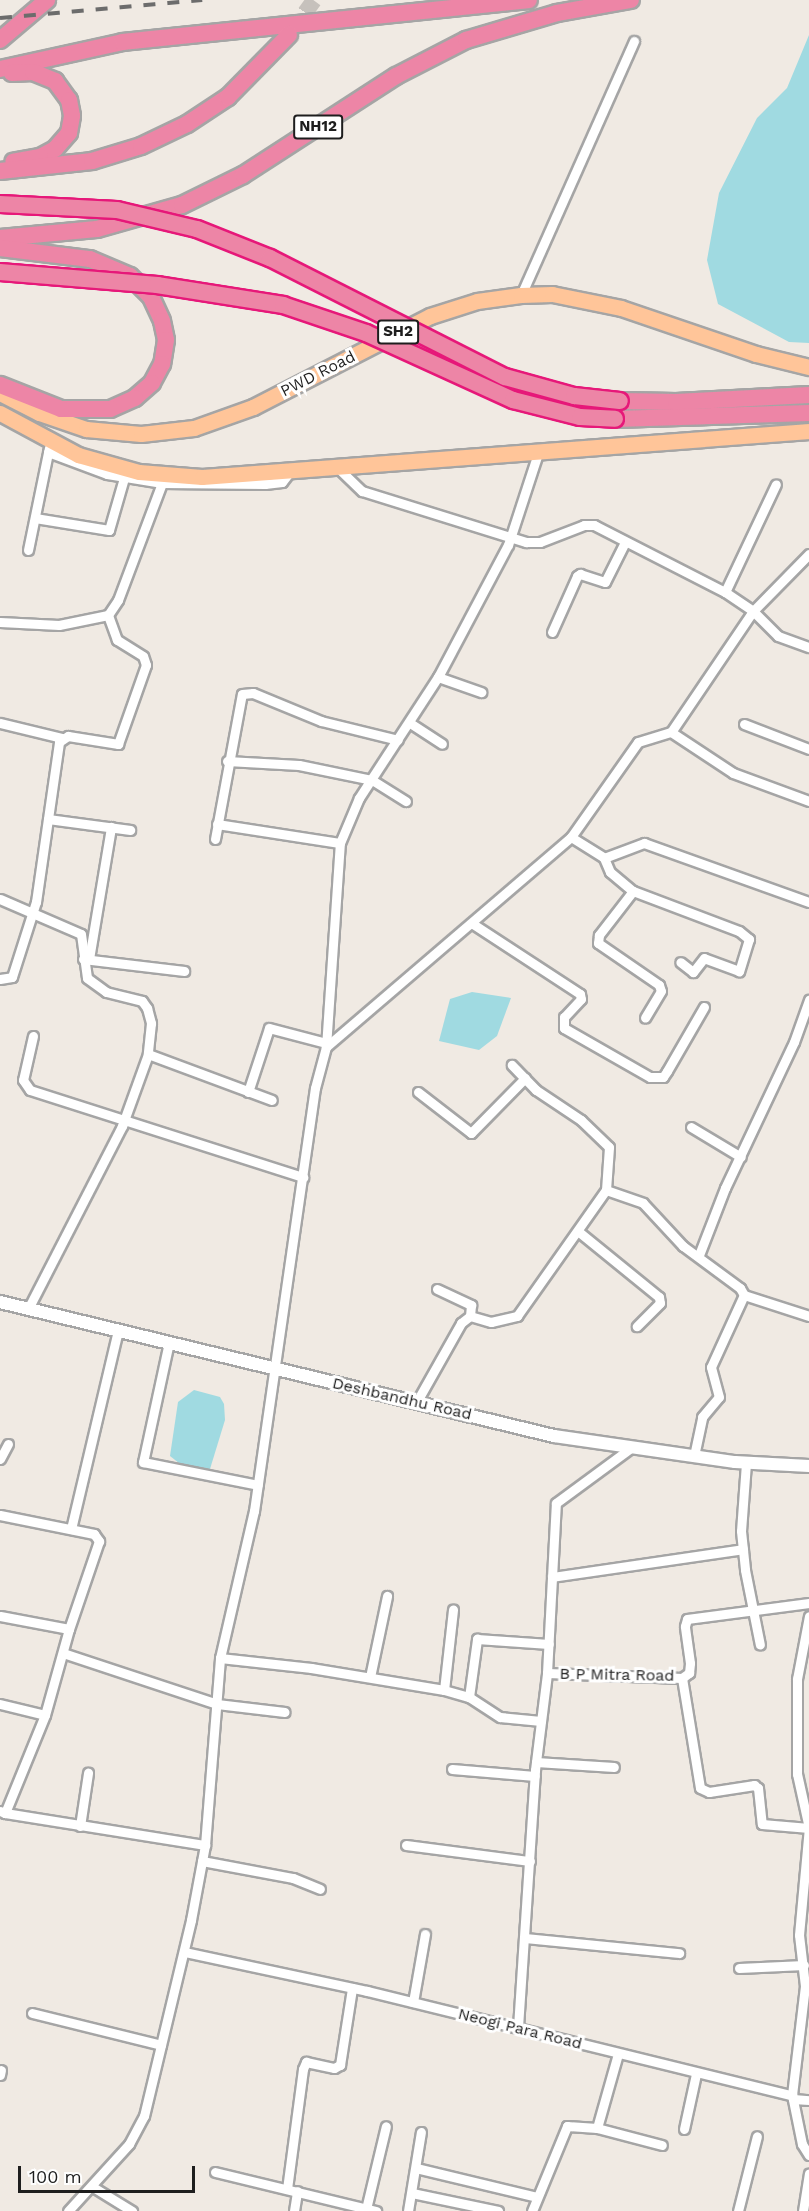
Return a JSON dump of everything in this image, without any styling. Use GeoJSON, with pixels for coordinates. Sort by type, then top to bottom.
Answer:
{"type":"FeatureCollection","features":[{"type":"Feature","properties":{"kind":"highway"},"geometry":{"type":"LineString","coordinates":[[0,40],[47,0]]}},
{"type":"Feature","properties":{"kind":"highway"},"geometry":{"type":"LineString","coordinates":[[0,69],[123,42],[529,0]]}},
{"type":"Feature","properties":{"kind":"highway","name":"NH12"},"geometry":{"type":"LineString","coordinates":[[0,238],[97,229],[182,206],[243,175],[396,76],[466,40],[557,13],[631,0]]}},
{"type":"Feature","properties":{"kind":"highway"},"geometry":{"type":"LineString","coordinates":[[0,171],[92,161],[187,124],[228,97],[288,35]]}},
{"type":"Feature","properties":{"kind":"highway"},"geometry":{"type":"LineString","coordinates":[[0,74],[33,72],[48,77],[66,93],[72,116],[69,133],[48,154],[0,163]]}},
{"type":"Feature","properties":{"kind":"highway"},"geometry":{"type":"LineString","coordinates":[[0,204],[117,210],[197,228],[270,258],[505,377],[574,396],[620,401],[676,402],[809,395]]}},
{"type":"Feature","properties":{"kind":"highway"},"geometry":{"type":"LineString","coordinates":[[0,248],[90,259],[130,276],[151,297],[162,321],[166,340],[162,364],[152,382],[135,398],[110,409],[61,409],[0,385]]}},
{"type":"Feature","properties":{"kind":"highway"},"geometry":{"type":"LineString","coordinates":[[0,272],[169,287],[283,305],[366,333],[513,400],[580,417],[615,419],[809,413]]}},
{"type":"Feature","properties":{"kind":"main road","name":"PWD Road"},"geometry":{"type":"LineString","coordinates":[[0,393],[39,413],[86,429],[141,434],[194,428],[253,408],[430,316],[477,301],[521,295],[552,294],[621,308],[756,354],[809,367]]}},
{"type":"Feature","properties":{"kind":"main road"},"geometry":{"type":"LineString","coordinates":[[0,413],[49,448],[164,479],[289,473],[809,431]]}},
{"type":"Feature","properties":{"kind":"street"},"geometry":{"type":"LineString","coordinates":[[521,295],[634,41]]}},
{"type":"Feature","properties":{"kind":"street"},"geometry":{"type":"LineString","coordinates":[[0,622],[59,625],[108,615],[118,600],[164,479],[124,478],[49,448],[28,550]]}},
{"type":"Feature","properties":{"kind":"street"},"geometry":{"type":"LineString","coordinates":[[68,2211],[93,2187],[129,2144],[144,2116],[184,1952],[205,1845],[220,1658],[258,1485],[315,1088],[326,1045],[340,843],[359,798],[438,677],[512,537],[538,453]]}},
{"type":"Feature","properties":{"kind":"street"},"geometry":{"type":"LineString","coordinates":[[339,469],[362,491],[512,537],[540,542],[584,525],[594,525],[624,544],[725,592],[753,611],[778,636],[809,647]]}},
{"type":"Feature","properties":{"kind":"street"},"geometry":{"type":"LineString","coordinates":[[34,518],[109,530],[124,478]]}},
{"type":"Feature","properties":{"kind":"street"},"geometry":{"type":"LineString","coordinates":[[725,592],[776,484]]}},
{"type":"Feature","properties":{"kind":"street"},"geometry":{"type":"LineString","coordinates":[[552,632],[577,576],[580,574],[605,582],[624,544]]}},
{"type":"Feature","properties":{"kind":"street"},"geometry":{"type":"LineString","coordinates":[[326,1045],[473,924],[571,837],[638,742],[671,732],[753,611],[809,554]]}},
{"type":"Feature","properties":{"kind":"street"},"geometry":{"type":"LineString","coordinates":[[0,723],[62,738],[113,746],[120,741],[146,665],[143,656],[117,640],[108,615]]}},
{"type":"Feature","properties":{"kind":"street"},"geometry":{"type":"LineString","coordinates":[[438,677],[481,692]]}},
{"type":"Feature","properties":{"kind":"street"},"geometry":{"type":"LineString","coordinates":[[215,839],[227,761],[240,699],[247,692],[321,721],[399,740]]}},
{"type":"Feature","properties":{"kind":"street"},"geometry":{"type":"LineString","coordinates":[[410,723],[442,744]]}},
{"type":"Feature","properties":{"kind":"street"},"geometry":{"type":"LineString","coordinates":[[744,724],[809,748]]}},
{"type":"Feature","properties":{"kind":"street"},"geometry":{"type":"LineString","coordinates":[[671,732],[733,773],[809,801]]}},
{"type":"Feature","properties":{"kind":"street"},"geometry":{"type":"LineString","coordinates":[[0,979],[12,977],[31,915],[62,738]]}},
{"type":"Feature","properties":{"kind":"street"},"geometry":{"type":"LineString","coordinates":[[227,761],[299,765],[372,780],[406,801]]}},
{"type":"Feature","properties":{"kind":"street"},"geometry":{"type":"LineString","coordinates":[[48,819],[130,830]]}},
{"type":"Feature","properties":{"kind":"street"},"geometry":{"type":"LineString","coordinates":[[217,824],[340,843]]}},
{"type":"Feature","properties":{"kind":"street"},"geometry":{"type":"LineString","coordinates":[[86,959],[111,827]]}},
{"type":"Feature","properties":{"kind":"street"},"geometry":{"type":"LineString","coordinates":[[571,837],[604,858],[610,872],[633,891],[740,931],[749,939],[739,971],[704,958],[693,972],[680,962]]}},
{"type":"Feature","properties":{"kind":"street"},"geometry":{"type":"LineString","coordinates":[[604,858],[644,843],[809,902]]}},
{"type":"Feature","properties":{"kind":"street"},"geometry":{"type":"LineString","coordinates":[[633,891],[599,935],[598,943],[659,985],[661,992],[645,1018]]}},
{"type":"Feature","properties":{"kind":"street"},"geometry":{"type":"LineString","coordinates":[[0,899],[31,915],[77,931],[83,938],[87,978],[94,986],[142,1001],[151,1023],[148,1054],[124,1119],[28,1309]]}},
{"type":"Feature","properties":{"kind":"street"},"geometry":{"type":"LineString","coordinates":[[473,924],[580,994],[581,999],[564,1017],[564,1028],[650,1077],[663,1077],[704,1007]]}},
{"type":"Feature","properties":{"kind":"street"},"geometry":{"type":"LineString","coordinates":[[86,959],[184,971]]}},
{"type":"Feature","properties":{"kind":"street"},"geometry":{"type":"LineString","coordinates":[[699,1255],[794,1042],[809,1000]]}},
{"type":"Feature","properties":{"kind":"street"},"geometry":{"type":"LineString","coordinates":[[248,1092],[269,1028],[326,1045]]}},
{"type":"Feature","properties":{"kind":"street"},"geometry":{"type":"LineString","coordinates":[[33,1036],[25,1086],[47,1098],[124,1119],[303,1176]]}},
{"type":"Feature","properties":{"kind":"street"},"geometry":{"type":"LineString","coordinates":[[148,1054],[272,1100]]}},
{"type":"Feature","properties":{"kind":"street"},"geometry":{"type":"LineString","coordinates":[[470,1316],[491,1322],[517,1316],[579,1232],[606,1190],[609,1147],[512,1065]]}},
{"type":"Feature","properties":{"kind":"street"},"geometry":{"type":"LineString","coordinates":[[417,1092],[471,1133],[525,1078]]}},
{"type":"Feature","properties":{"kind":"street"},"geometry":{"type":"LineString","coordinates":[[691,1127],[741,1157]]}},
{"type":"Feature","properties":{"kind":"street"},"geometry":{"type":"LineString","coordinates":[[606,1190],[643,1203],[683,1246],[699,1255],[744,1295],[809,1316]]}},
{"type":"Feature","properties":{"kind":"street"},"geometry":{"type":"LineString","coordinates":[[579,1232],[659,1297],[660,1303],[637,1326]]}},
{"type":"Feature","properties":{"kind":"street"},"geometry":{"type":"LineString","coordinates":[[416,1403],[444,1349],[470,1316],[471,1305],[437,1288]]}},
{"type":"Feature","properties":{"kind":"street"},"geometry":{"type":"LineString","coordinates":[[694,1456],[702,1417],[719,1397],[711,1367],[744,1295]]}},
{"type":"Feature","properties":{"kind":"street","name":"Deshbandhu Road"},"geometry":{"type":"LineString","coordinates":[[0,1302],[554,1436],[746,1463],[809,1467]]}},
{"type":"Feature","properties":{"kind":"street"},"geometry":{"type":"LineString","coordinates":[[71,1529],[118,1330]]}},
{"type":"Feature","properties":{"kind":"street"},"geometry":{"type":"LineString","coordinates":[[170,1342],[143,1462],[258,1485]]}},
{"type":"Feature","properties":{"kind":"street"},"geometry":{"type":"LineString","coordinates":[[0,1459],[8,1444]]}},
{"type":"Feature","properties":{"kind":"street"},"geometry":{"type":"LineString","coordinates":[[518,2027],[536,1762],[547,1673],[556,1503],[632,1447]]}},
{"type":"Feature","properties":{"kind":"street"},"geometry":{"type":"LineString","coordinates":[[746,1463],[743,1550],[751,1609],[760,1645]]}},
{"type":"Feature","properties":{"kind":"street"},"geometry":{"type":"LineString","coordinates":[[0,1515],[94,1534],[99,1541],[69,1629],[45,1715],[2,1812],[205,1845]]}},
{"type":"Feature","properties":{"kind":"street"},"geometry":{"type":"LineString","coordinates":[[552,1577],[743,1550]]}},
{"type":"Feature","properties":{"kind":"street"},"geometry":{"type":"LineString","coordinates":[[370,1677],[387,1596]]}},
{"type":"Feature","properties":{"kind":"street","name":"B P Mitra Road"},"geometry":{"type":"LineString","coordinates":[[547,1673],[682,1678],[688,1673],[690,1664],[685,1626],[687,1619],[809,1603]]}},
{"type":"Feature","properties":{"kind":"street"},"geometry":{"type":"LineString","coordinates":[[444,1690],[453,1610]]}},
{"type":"Feature","properties":{"kind":"street"},"geometry":{"type":"LineString","coordinates":[[0,1616],[69,1629]]}},
{"type":"Feature","properties":{"kind":"street"},"geometry":{"type":"LineString","coordinates":[[809,1616],[797,1679],[795,1747],[809,1828],[804,1936],[804,2010],[793,2097],[802,2144],[809,2155]]}},
{"type":"Feature","properties":{"kind":"street"},"geometry":{"type":"LineString","coordinates":[[469,1697],[477,1640],[549,1644]]}},
{"type":"Feature","properties":{"kind":"street"},"geometry":{"type":"LineString","coordinates":[[63,1653],[217,1704],[285,1712]]}},
{"type":"Feature","properties":{"kind":"street"},"geometry":{"type":"LineString","coordinates":[[220,1658],[370,1677],[444,1690],[469,1697],[500,1717],[541,1721]]}},
{"type":"Feature","properties":{"kind":"street"},"geometry":{"type":"LineString","coordinates":[[682,1678],[700,1788],[709,1792],[754,1785],[758,1788],[762,1824],[809,1828]]}},
{"type":"Feature","properties":{"kind":"street"},"geometry":{"type":"LineString","coordinates":[[0,1704],[45,1715]]}},
{"type":"Feature","properties":{"kind":"street"},"geometry":{"type":"LineString","coordinates":[[536,1762],[614,1767]]}},
{"type":"Feature","properties":{"kind":"street"},"geometry":{"type":"LineString","coordinates":[[452,1769],[535,1776]]}},
{"type":"Feature","properties":{"kind":"street"},"geometry":{"type":"LineString","coordinates":[[80,1826],[88,1773]]}},
{"type":"Feature","properties":{"kind":"street"},"geometry":{"type":"LineString","coordinates":[[406,1845],[530,1861]]}},
{"type":"Feature","properties":{"kind":"street"},"geometry":{"type":"LineString","coordinates":[[202,1861],[293,1878],[320,1889]]}},
{"type":"Feature","properties":{"kind":"street"},"geometry":{"type":"LineString","coordinates":[[413,2002],[425,1934]]}},
{"type":"Feature","properties":{"kind":"street"},"geometry":{"type":"LineString","coordinates":[[525,1938],[679,1953]]}},
{"type":"Feature","properties":{"kind":"street","name":"Neogi Para Road"},"geometry":{"type":"LineString","coordinates":[[184,1952],[413,2002],[696,2074],[809,2100]]}},
{"type":"Feature","properties":{"kind":"street"},"geometry":{"type":"LineString","coordinates":[[740,1968],[804,1965]]}},
{"type":"Feature","properties":{"kind":"street"},"geometry":{"type":"LineString","coordinates":[[294,2211],[292,2190],[303,2069],[306,2062],[334,2068],[340,2065],[352,1988]]}},
{"type":"Feature","properties":{"kind":"street"},"geometry":{"type":"LineString","coordinates":[[32,2013],[161,2045]]}},
{"type":"Feature","properties":{"kind":"street"},"geometry":{"type":"LineString","coordinates":[[597,2128],[618,2054]]}},
{"type":"Feature","properties":{"kind":"street"},"geometry":{"type":"LineString","coordinates":[[684,2129],[696,2074]]}},
{"type":"Feature","properties":{"kind":"street"},"geometry":{"type":"LineString","coordinates":[[366,2209],[386,2126]]}},
{"type":"Feature","properties":{"kind":"street"},"geometry":{"type":"LineString","coordinates":[[532,2211],[547,2181],[567,2126],[597,2128],[662,2145]]}},
{"type":"Feature","properties":{"kind":"street"},"geometry":{"type":"LineString","coordinates":[[408,2211],[422,2132]]}},
{"type":"Feature","properties":{"kind":"street"},"geometry":{"type":"LineString","coordinates":[[738,2211],[757,2136]]}},
{"type":"Feature","properties":{"kind":"street"},"geometry":{"type":"LineString","coordinates":[[416,2168],[537,2197]]}},
{"type":"Feature","properties":{"kind":"street"},"geometry":{"type":"LineString","coordinates":[[215,2172],[376,2211]]}},
{"type":"Feature","properties":{"kind":"street"},"geometry":{"type":"LineString","coordinates":[[803,2211],[809,2174]]}},
{"type":"Feature","properties":{"kind":"street"},"geometry":{"type":"LineString","coordinates":[[93,2187],[132,2211]]}},
{"type":"Feature","properties":{"kind":"street"},"geometry":{"type":"LineString","coordinates":[[412,2193],[498,2211]]}},
{"type":"Feature","properties":{"kind":"water"},"geometry":{"type":"Polygon","coordinates":[[[809,35],[809,343],[789,342],[718,304],[707,260],[719,193],[757,118],[787,88],[809,35]]]}},
{"type":"Feature","properties":{"kind":"water"},"geometry":{"type":"Polygon","coordinates":[[[472,992],[511,998],[497,1036],[479,1050],[439,1041],[450,999],[472,992]]]}},
{"type":"Feature","properties":{"kind":"water"},"geometry":{"type":"Polygon","coordinates":[[[194,1390],[220,1397],[224,1404],[225,1420],[210,1469],[184,1467],[170,1456],[178,1402],[194,1390]]]}},
{"type":"Feature","properties":{"kind":"tunnel"},"geometry":{"type":"LineString","coordinates":[[291,32],[314,0]]}},
{"type":"Feature","properties":{"kind":"railway"},"geometry":{"type":"LineString","coordinates":[[0,18],[202,0]]}}]}
